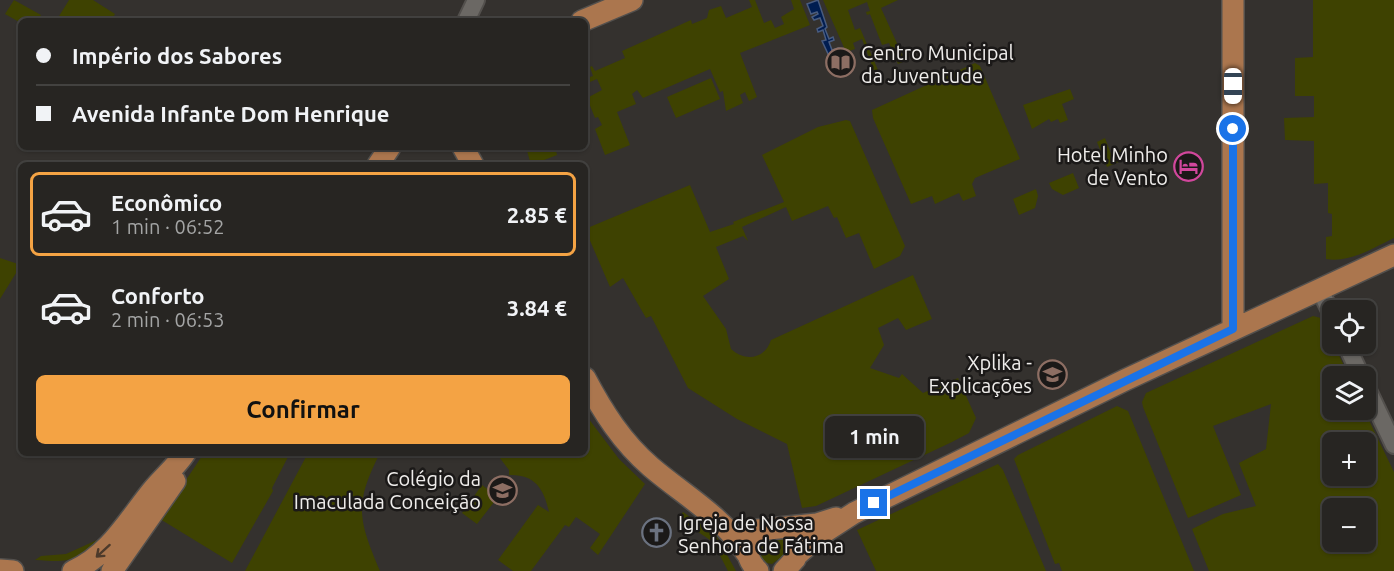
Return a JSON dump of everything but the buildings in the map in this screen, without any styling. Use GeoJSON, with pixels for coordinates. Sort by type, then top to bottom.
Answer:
{"type":"FeatureCollection","features":[{"type":"Feature","properties":{"kind":"main road"},"geometry":{"type":"LineString","coordinates":[[588,18],[632,0]]}},
{"type":"Feature","properties":{"kind":"main road"},"geometry":{"type":"LineString","coordinates":[[1233,0],[1233,329]]}},
{"type":"Feature","properties":{"kind":"main road"},"geometry":{"type":"LineString","coordinates":[[789,566],[817,537],[854,513],[1233,329],[1394,255]]}},
{"type":"Feature","properties":{"kind":"main road"},"geometry":{"type":"LineString","coordinates":[[588,384],[603,412],[633,450],[665,479],[711,512],[732,533],[753,565]]}},
{"type":"Feature","properties":{"kind":"main road"},"geometry":{"type":"LineString","coordinates":[[73,571],[92,560],[117,538],[152,490],[182,456]]}},
{"type":"Feature","properties":{"kind":"main road"},"geometry":{"type":"LineString","coordinates":[[113,570],[191,456]]}},
{"type":"Feature","properties":{"kind":"main road"},"geometry":{"type":"LineString","coordinates":[[128,549],[152,490]]}},
{"type":"Feature","properties":{"kind":"main road"},"geometry":{"type":"LineString","coordinates":[[711,512],[740,524],[774,527],[817,524],[854,513]]}},
{"type":"Feature","properties":{"kind":"main road"},"geometry":{"type":"LineString","coordinates":[[753,565],[749,540],[753,534],[774,527],[798,534],[801,547],[789,566]]}},
{"type":"Feature","properties":{"kind":"main road"},"geometry":{"type":"LineString","coordinates":[[0,570],[13,571]]}},
{"type":"Feature","properties":{"kind":"street"},"geometry":{"type":"LineString","coordinates":[[467,18],[476,0]]}},
{"type":"Feature","properties":{"kind":"street"},"geometry":{"type":"LineString","coordinates":[[1320,290],[1325,300]]}},
{"type":"Feature","properties":{"kind":"street"},"geometry":{"type":"LineString","coordinates":[[1376,408],[1394,446]]}},
{"type":"Feature","properties":{"kind":"shaded area"},"geometry":{"type":"Polygon","coordinates":[[[14,0],[41,15],[39,18],[18,18],[18,21],[5,14],[14,0]]]}},
{"type":"Feature","properties":{"kind":"shaded area"},"geometry":{"type":"Polygon","coordinates":[[[69,0],[93,0],[115,14],[113,18],[58,18],[69,0]]]}},
{"type":"Feature","properties":{"kind":"shaded area"},"geometry":{"type":"Polygon","coordinates":[[[749,0],[755,0],[764,23],[771,20],[775,28],[784,24],[781,17],[794,9],[791,0],[800,0],[810,25],[740,53],[757,97],[749,101],[745,92],[740,95],[743,103],[726,111],[723,91],[720,92],[710,69],[643,98],[637,90],[632,94],[636,104],[617,112],[630,145],[605,155],[595,129],[602,125],[598,117],[595,118],[588,100],[588,97],[602,90],[597,79],[588,83],[588,73],[590,77],[593,76],[590,67],[592,66],[595,71],[625,58],[622,51],[691,20],[692,24],[707,18],[709,10],[721,6],[726,18],[752,7],[749,0]]]}},
{"type":"Feature","properties":{"kind":"shaded area"},"geometry":{"type":"Polygon","coordinates":[[[823,0],[898,0],[881,8],[905,61],[898,64],[889,43],[882,45],[870,14],[867,15],[866,12],[870,11],[867,2],[848,10],[855,30],[860,28],[878,70],[874,71],[862,39],[853,43],[855,49],[846,52],[823,0]]]}},
{"type":"Feature","properties":{"kind":"shaded area"},"geometry":{"type":"Polygon","coordinates":[[[1313,0],[1394,0],[1394,238],[1353,257],[1335,260],[1326,259],[1326,237],[1332,236],[1332,214],[1328,213],[1328,183],[1314,184],[1314,141],[1285,140],[1284,118],[1314,117],[1314,96],[1295,96],[1295,58],[1313,57],[1313,0]]]}},
{"type":"Feature","properties":{"kind":"shaded area"},"geometry":{"type":"Polygon","coordinates":[[[975,63],[980,66],[1020,159],[975,178],[972,184],[976,196],[963,201],[959,193],[935,204],[932,196],[911,204],[873,118],[872,110],[975,63]]]}},
{"type":"Feature","properties":{"kind":"shaded area"},"geometry":{"type":"Polygon","coordinates":[[[711,78],[720,99],[676,118],[667,97],[711,78]]]}},
{"type":"Feature","properties":{"kind":"shaded area"},"geometry":{"type":"Polygon","coordinates":[[[1070,89],[1074,99],[1062,104],[1068,120],[1060,123],[1058,119],[1051,122],[1049,119],[1032,129],[1023,105],[1070,89]]]}},
{"type":"Feature","properties":{"kind":"shaded area"},"geometry":{"type":"Polygon","coordinates":[[[850,121],[905,246],[900,256],[874,269],[859,233],[846,238],[837,217],[834,218],[828,206],[792,221],[786,207],[742,227],[748,241],[743,236],[716,247],[729,279],[703,296],[726,329],[731,349],[742,356],[759,355],[771,340],[913,275],[932,319],[906,330],[898,318],[878,328],[884,345],[870,368],[899,378],[902,374],[923,393],[958,378],[976,418],[969,433],[952,442],[816,506],[802,508],[787,444],[737,419],[688,388],[651,316],[646,318],[623,278],[610,287],[588,236],[588,228],[690,185],[710,232],[734,224],[733,222],[784,202],[762,155],[818,127],[850,121]]]}},
{"type":"Feature","properties":{"kind":"shaded area"},"geometry":{"type":"Polygon","coordinates":[[[1105,138],[1111,154],[1129,147],[1133,156],[1107,167],[1097,142],[1105,138]]]}},
{"type":"Feature","properties":{"kind":"shaded area"},"geometry":{"type":"Polygon","coordinates":[[[527,150],[556,150],[557,155],[539,162],[530,162],[527,150]]]}},
{"type":"Feature","properties":{"kind":"shaded area"},"geometry":{"type":"Polygon","coordinates":[[[1073,173],[1079,188],[1063,195],[1052,189],[1049,183],[1073,173]]]}},
{"type":"Feature","properties":{"kind":"shaded area"},"geometry":{"type":"Polygon","coordinates":[[[1036,189],[1038,196],[1035,208],[1019,215],[1013,199],[1036,189]]]}},
{"type":"Feature","properties":{"kind":"shaded area"},"geometry":{"type":"Polygon","coordinates":[[[0,258],[18,264],[18,270],[0,299],[0,258]]]}},
{"type":"Feature","properties":{"kind":"shaded area"},"geometry":{"type":"Polygon","coordinates":[[[1313,316],[1321,318],[1322,354],[1338,354],[1344,366],[1322,366],[1322,420],[1369,420],[1375,432],[1322,432],[1322,486],[1376,486],[1376,435],[1394,472],[1394,571],[1209,571],[1192,529],[1223,514],[1256,506],[1239,463],[1266,449],[1271,404],[1213,426],[1241,495],[1188,518],[1142,402],[1146,393],[1313,316]]]}},
{"type":"Feature","properties":{"kind":"shaded area"},"geometry":{"type":"Polygon","coordinates":[[[1117,406],[1128,411],[1194,571],[1062,571],[1059,563],[1055,564],[1014,459],[1117,406]]]}},
{"type":"Feature","properties":{"kind":"shaded area"},"geometry":{"type":"Polygon","coordinates":[[[588,418],[619,459],[645,484],[598,555],[590,548],[600,534],[576,517],[569,527],[565,525],[531,571],[513,571],[498,560],[538,505],[549,512],[537,484],[526,477],[509,475],[509,470],[498,456],[588,456],[588,418]]]}},
{"type":"Feature","properties":{"kind":"shaded area"},"geometry":{"type":"Polygon","coordinates":[[[202,456],[288,456],[272,488],[273,491],[232,563],[160,519],[202,456]]]}},
{"type":"Feature","properties":{"kind":"shaded area"},"geometry":{"type":"Polygon","coordinates":[[[306,456],[379,456],[366,486],[362,512],[367,538],[380,571],[245,571],[306,456]]]}},
{"type":"Feature","properties":{"kind":"shaded area"},"geometry":{"type":"Polygon","coordinates":[[[998,464],[1003,470],[1046,571],[876,571],[857,530],[998,464]]]}},
{"type":"Feature","properties":{"kind":"shaded area"},"geometry":{"type":"Polygon","coordinates":[[[482,485],[498,497],[477,524],[462,513],[482,485]]]}},
{"type":"Feature","properties":{"kind":"shaded area"},"geometry":{"type":"Polygon","coordinates":[[[683,512],[716,535],[736,571],[728,571],[713,542],[679,519],[683,512]]]}},
{"type":"Feature","properties":{"kind":"shaded area"},"geometry":{"type":"Polygon","coordinates":[[[785,536],[790,545],[785,554],[772,564],[762,562],[755,547],[761,538],[785,536]]]}},
{"type":"Feature","properties":{"kind":"shaded area"},"geometry":{"type":"Polygon","coordinates":[[[100,540],[77,557],[63,561],[35,560],[41,556],[66,554],[100,540]]]}},
{"type":"Feature","properties":{"kind":"water"},"geometry":{"type":"Polygon","coordinates":[[[818,0],[829,39],[833,37],[834,40],[829,42],[832,50],[839,48],[841,53],[830,58],[822,41],[826,40],[823,30],[818,32],[817,29],[823,26],[820,18],[814,20],[812,17],[818,14],[817,12],[811,14],[807,4],[818,0]]]}},
{"type":"Feature","properties":{"kind":"place","name":"Centro Municipal da Juventude"},"geometry":{"type":"Point","coordinates":[840,63]}},
{"type":"Feature","properties":{"kind":"place","name":"Hotel Minho de Vento"},"geometry":{"type":"Point","coordinates":[1189,166]}},
{"type":"Feature","properties":{"kind":"place","name":"Xplika - Explicações"},"geometry":{"type":"Point","coordinates":[1053,374]}},
{"type":"Feature","properties":{"kind":"place","name":"Colégio da Imaculada Conceição"},"geometry":{"type":"Point","coordinates":[502,490]}},
{"type":"Feature","properties":{"kind":"place","name":"Igreja de Nossa Senhora de Fátima"},"geometry":{"type":"Point","coordinates":[657,533]}},
{"type":"Feature","properties":{"kind":"route"},"geometry":{"type":"LineString","coordinates":[[874,503],[1233,329],[1233,129]]}}]}
